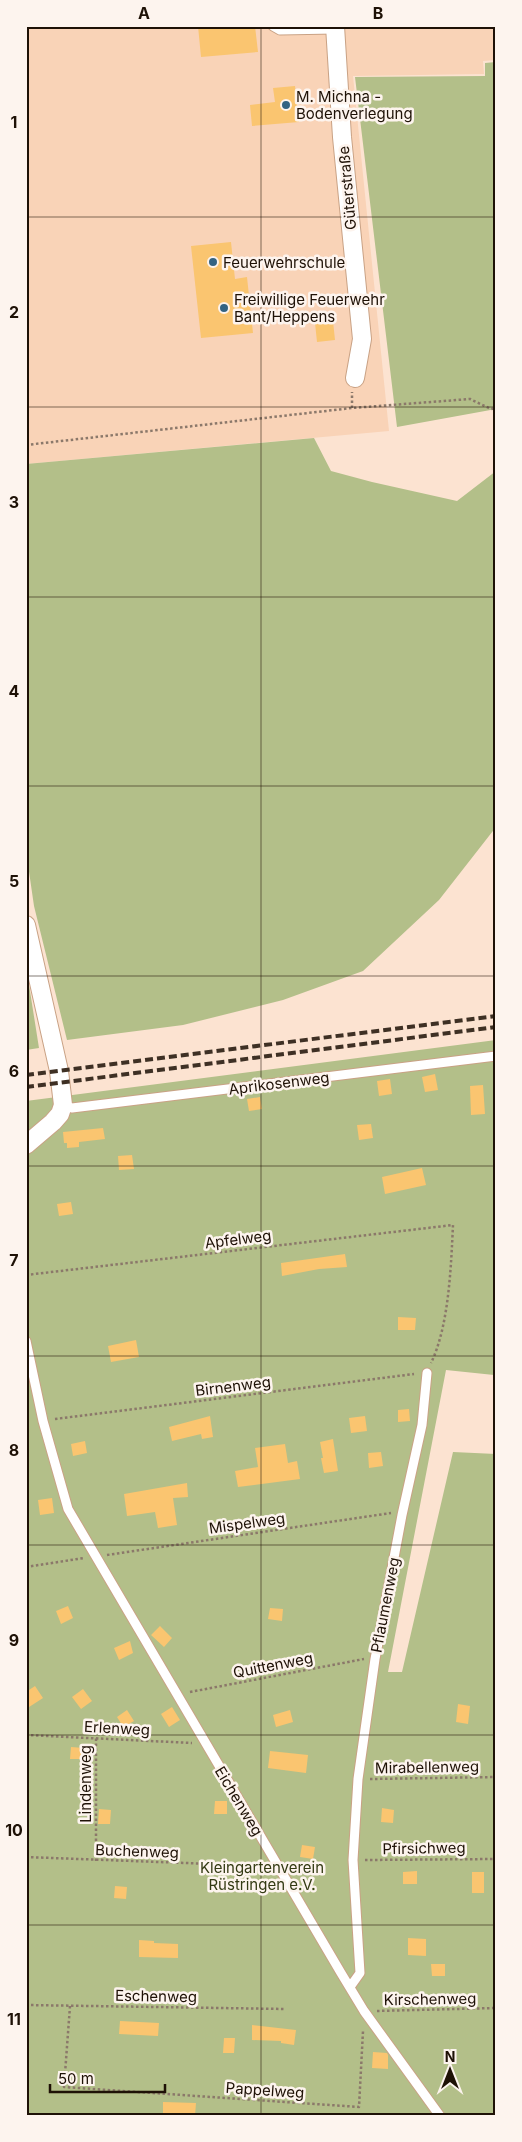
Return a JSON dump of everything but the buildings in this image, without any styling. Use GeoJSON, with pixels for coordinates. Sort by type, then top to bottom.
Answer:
{"type":"FeatureCollection","features":[{"type":"Feature","properties":{"kind":"street","name":"Güterstraße"},"geometry":{"type":"LineString","coordinates":[[335,27],[342,137],[362,340],[355,378]]}},
{"type":"Feature","properties":{"kind":"street"},"geometry":{"type":"LineString","coordinates":[[26,925],[59,1071],[63,1105],[56,1118],[26,1145]]}},
{"type":"Feature","properties":{"kind":"lane"},"geometry":{"type":"LineString","coordinates":[[274,26],[280,30],[335,27]]}},
{"type":"Feature","properties":{"kind":"lane","name":"Aprikosenweg"},"geometry":{"type":"LineString","coordinates":[[63,1105],[72,1108],[496,1056]]}},
{"type":"Feature","properties":{"kind":"lane","name":"Eichenweg"},"geometry":{"type":"LineString","coordinates":[[26,1341],[43,1421],[68,1509],[364,2011],[440,2116]]}},
{"type":"Feature","properties":{"kind":"lane","name":"Pflaumenweg"},"geometry":{"type":"LineString","coordinates":[[350,1987],[360,1973],[353,1860],[358,1779],[375,1659],[402,1515],[422,1425],[426,1373]]}},
{"type":"Feature","properties":{"kind":"path"},"geometry":{"type":"LineString","coordinates":[[26,445],[352,408],[470,399],[496,408]]}},
{"type":"Feature","properties":{"kind":"path","name":"Apfelweg"},"geometry":{"type":"LineString","coordinates":[[26,1275],[453,1225],[450,1279],[438,1350],[426,1373]]}},
{"type":"Feature","properties":{"kind":"path","name":"Birnenweg"},"geometry":{"type":"LineString","coordinates":[[43,1421],[426,1373]]}},
{"type":"Feature","properties":{"kind":"path","name":"Mispelweg"},"geometry":{"type":"LineString","coordinates":[[96,1556],[390,1513],[402,1515]]}},
{"type":"Feature","properties":{"kind":"path"},"geometry":{"type":"LineString","coordinates":[[26,1567],[96,1556]]}},
{"type":"Feature","properties":{"kind":"path","name":"Quittenweg"},"geometry":{"type":"LineString","coordinates":[[176,1695],[369,1658],[375,1659]]}},
{"type":"Feature","properties":{"kind":"path","name":"Erlenweg"},"geometry":{"type":"LineString","coordinates":[[26,1735],[206,1744]]}},
{"type":"Feature","properties":{"kind":"path","name":"Lindenweg"},"geometry":{"type":"LineString","coordinates":[[96,1738],[96,1861]]}},
{"type":"Feature","properties":{"kind":"path","name":"Mirabellenweg"},"geometry":{"type":"LineString","coordinates":[[358,1779],[496,1777]]}},
{"type":"Feature","properties":{"kind":"path","name":"Buchenweg"},"geometry":{"type":"LineString","coordinates":[[26,1857],[267,1866],[277,1864]]}},
{"type":"Feature","properties":{"kind":"path","name":"Pfirsichweg"},"geometry":{"type":"LineString","coordinates":[[353,1860],[496,1859]]}},
{"type":"Feature","properties":{"kind":"path","name":"Eschenweg"},"geometry":{"type":"LineString","coordinates":[[26,2005],[285,2009]]}},
{"type":"Feature","properties":{"kind":"path","name":"Pappelweg"},"geometry":{"type":"LineString","coordinates":[[70,2006],[64,2087],[359,2107],[364,2011]]}},
{"type":"Feature","properties":{"kind":"path","name":"Kirschenweg"},"geometry":{"type":"LineString","coordinates":[[364,2011],[496,2008]]}},
{"type":"Feature","properties":{"kind":"shaded area"},"geometry":{"type":"Polygon","coordinates":[[[26,26],[496,26],[496,60],[483,61],[484,74],[353,76],[389,431],[26,464],[26,26]]]}},
{"type":"Feature","properties":{"kind":"green space"},"geometry":{"type":"Polygon","coordinates":[[[496,62],[496,409],[397,427],[355,77],[485,76],[485,63],[496,62]]]}},
{"type":"Feature","properties":{"kind":"green space"},"geometry":{"type":"Polygon","coordinates":[[[314,438],[331,471],[457,501],[496,471],[496,827],[439,900],[363,971],[283,1000],[183,1025],[67,1040],[34,906],[26,851],[26,464],[314,438]]]}},
{"type":"Feature","properties":{"kind":"green space"},"geometry":{"type":"Polygon","coordinates":[[[26,966],[39,1048],[26,1050],[26,966]]]}},
{"type":"Feature","properties":{"kind":"green space","name":"Kleingartenverein Rüstringen e.V."},"geometry":{"type":"Polygon","coordinates":[[[496,1040],[496,1367],[494,1375],[446,1370],[388,1672],[402,1672],[453,1452],[496,1454],[496,2116],[26,2116],[26,1101],[496,1040]]]}},
{"type":"Feature","properties":{"kind":"railway"},"geometry":{"type":"LineString","coordinates":[[26,1075],[496,1016]]}},
{"type":"Feature","properties":{"kind":"railway"},"geometry":{"type":"LineString","coordinates":[[26,1087],[496,1027]]}},
{"type":"Feature","properties":{"kind":"place","name":"M. Michna - Bodenverlegung"},"geometry":{"type":"Point","coordinates":[286,105]}},
{"type":"Feature","properties":{"kind":"place","name":"Feuerwehrschule"},"geometry":{"type":"Point","coordinates":[213,262]}},
{"type":"Feature","properties":{"kind":"place","name":"Freiwillige Feuerwehr Bant/Heppens"},"geometry":{"type":"Point","coordinates":[224,308]}}]}
